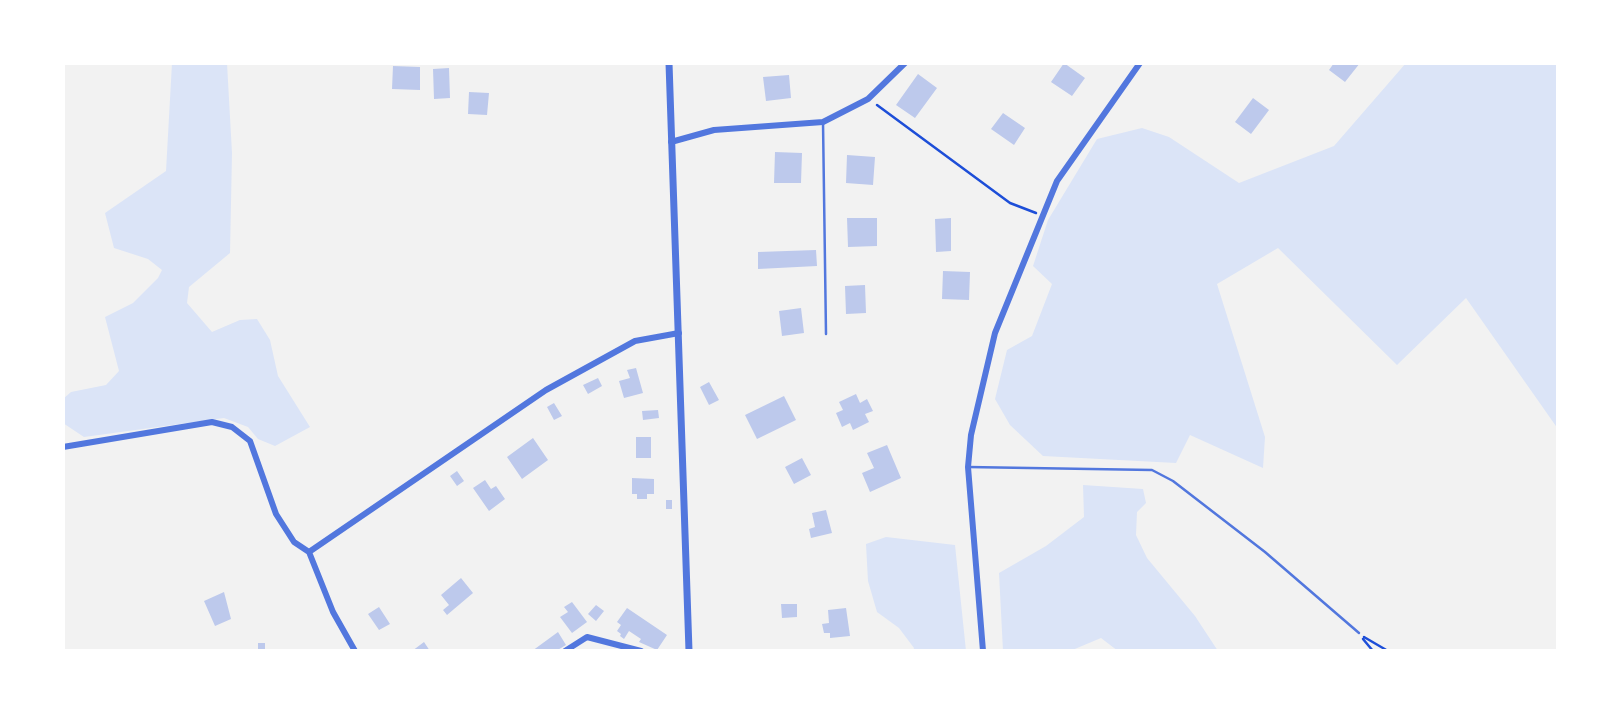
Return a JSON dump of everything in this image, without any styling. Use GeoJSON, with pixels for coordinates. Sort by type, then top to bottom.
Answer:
{"type":"FeatureCollection","features":[{"type":"Feature","properties":{"kind":"street"},"geometry":{"type":"LineString","coordinates":[[669,63],[689,651]]}},
{"type":"Feature","properties":{"kind":"street"},"geometry":{"type":"LineString","coordinates":[[671,142],[714,130],[823,122],[868,99],[905,63]]}},
{"type":"Feature","properties":{"kind":"street"},"geometry":{"type":"LineString","coordinates":[[984,651],[968,467],[971,435],[994,337],[1042,216],[1063,172],[1140,63]]}},
{"type":"Feature","properties":{"kind":"street"},"geometry":{"type":"LineString","coordinates":[[309,552],[545,390],[635,341],[678,333]]}},
{"type":"Feature","properties":{"kind":"street"},"geometry":{"type":"LineString","coordinates":[[63,447],[212,422],[232,427],[250,441],[276,514],[294,542],[309,552],[333,612],[355,651]]}},
{"type":"Feature","properties":{"kind":"street"},"geometry":{"type":"LineString","coordinates":[[565,651],[587,636],[641,651]]}},
{"type":"Feature","properties":{"kind":"lane"},"geometry":{"type":"LineString","coordinates":[[823,122],[826,334]]}},
{"type":"Feature","properties":{"kind":"lane"},"geometry":{"type":"LineString","coordinates":[[968,467],[1152,470],[1173,481],[1265,552],[1359,633]]}},
{"type":"Feature","properties":{"kind":"path"},"geometry":{"type":"LineString","coordinates":[[868,99],[1010,203],[1042,216]]}},
{"type":"Feature","properties":{"kind":"path"},"geometry":{"type":"LineString","coordinates":[[1359,633],[1373,651]]}},
{"type":"Feature","properties":{"kind":"path"},"geometry":{"type":"LineString","coordinates":[[1359,633],[1388,651]]}},
{"type":"Feature","properties":{"kind":"shaded area"},"geometry":{"type":"Polygon","coordinates":[[[172,63],[227,63],[232,153],[230,253],[189,287],[187,303],[212,332],[240,320],[257,319],[270,340],[278,376],[310,427],[275,446],[258,439],[248,427],[224,418],[84,437],[63,423],[63,399],[71,392],[106,385],[119,371],[105,317],[133,303],[158,278],[162,270],[148,259],[114,248],[105,213],[166,171],[172,63]]]}},
{"type":"Feature","properties":{"kind":"shaded area"},"geometry":{"type":"Polygon","coordinates":[[[1406,63],[1558,63],[1558,429],[1466,298],[1397,365],[1278,248],[1217,284],[1265,437],[1263,468],[1190,435],[1176,463],[1043,456],[1010,425],[995,399],[1007,350],[1032,336],[1052,284],[1033,266],[1048,220],[1097,139],[1142,128],[1169,137],[1239,183],[1334,146],[1406,63]]]}},
{"type":"Feature","properties":{"kind":"shaded area"},"geometry":{"type":"Polygon","coordinates":[[[1083,485],[1143,489],[1146,503],[1137,512],[1136,535],[1147,558],[1195,616],[1218,651],[1118,651],[1101,638],[1070,651],[1003,651],[999,573],[1046,546],[1084,517],[1083,485]]]}},
{"type":"Feature","properties":{"kind":"shaded area"},"geometry":{"type":"Polygon","coordinates":[[[886,537],[955,545],[966,651],[913,651],[914,648],[899,628],[877,612],[868,581],[866,544],[886,537]]]}},
{"type":"Feature","properties":{"kind":"building"},"geometry":{"type":"Polygon","coordinates":[[[1064,63],[1085,78],[1072,96],[1051,82],[1064,63]]]}},
{"type":"Feature","properties":{"kind":"building"},"geometry":{"type":"Polygon","coordinates":[[[1334,63],[1360,63],[1345,82],[1329,70],[1334,63]]]}},
{"type":"Feature","properties":{"kind":"building"},"geometry":{"type":"Polygon","coordinates":[[[393,66],[420,67],[420,90],[392,89],[393,66]]]}},
{"type":"Feature","properties":{"kind":"building"},"geometry":{"type":"Polygon","coordinates":[[[449,68],[450,98],[434,99],[433,69],[449,68]]]}},
{"type":"Feature","properties":{"kind":"building"},"geometry":{"type":"Polygon","coordinates":[[[918,74],[937,88],[915,118],[896,105],[918,74]]]}},
{"type":"Feature","properties":{"kind":"building"},"geometry":{"type":"Polygon","coordinates":[[[789,75],[791,98],[766,101],[763,77],[789,75]]]}},
{"type":"Feature","properties":{"kind":"building"},"geometry":{"type":"Polygon","coordinates":[[[469,92],[489,93],[487,115],[468,114],[469,92]]]}},
{"type":"Feature","properties":{"kind":"building"},"geometry":{"type":"Polygon","coordinates":[[[1253,98],[1269,110],[1251,134],[1235,122],[1253,98]]]}},
{"type":"Feature","properties":{"kind":"building"},"geometry":{"type":"Polygon","coordinates":[[[1003,113],[1025,128],[1014,145],[991,129],[1003,113]]]}},
{"type":"Feature","properties":{"kind":"building"},"geometry":{"type":"Polygon","coordinates":[[[775,152],[802,153],[801,183],[774,183],[775,152]]]}},
{"type":"Feature","properties":{"kind":"building"},"geometry":{"type":"Polygon","coordinates":[[[847,155],[875,157],[873,185],[846,183],[847,155]]]}},
{"type":"Feature","properties":{"kind":"building"},"geometry":{"type":"Polygon","coordinates":[[[847,218],[877,218],[877,246],[848,247],[847,218]]]}},
{"type":"Feature","properties":{"kind":"building"},"geometry":{"type":"Polygon","coordinates":[[[951,218],[951,251],[936,252],[935,219],[951,218]]]}},
{"type":"Feature","properties":{"kind":"building"},"geometry":{"type":"Polygon","coordinates":[[[816,250],[817,266],[758,269],[758,252],[816,250]]]}},
{"type":"Feature","properties":{"kind":"building"},"geometry":{"type":"Polygon","coordinates":[[[943,271],[970,272],[969,300],[942,299],[943,271]]]}},
{"type":"Feature","properties":{"kind":"building"},"geometry":{"type":"Polygon","coordinates":[[[865,285],[866,313],[846,314],[845,286],[865,285]]]}},
{"type":"Feature","properties":{"kind":"building"},"geometry":{"type":"Polygon","coordinates":[[[801,308],[804,333],[782,336],[779,311],[801,308]]]}},
{"type":"Feature","properties":{"kind":"building"},"geometry":{"type":"Polygon","coordinates":[[[636,368],[643,393],[624,398],[619,381],[630,378],[627,370],[636,368]]]}},
{"type":"Feature","properties":{"kind":"building"},"geometry":{"type":"Polygon","coordinates":[[[598,378],[602,386],[588,394],[583,385],[598,378]]]}},
{"type":"Feature","properties":{"kind":"building"},"geometry":{"type":"Polygon","coordinates":[[[709,382],[719,400],[709,405],[700,387],[709,382]]]}},
{"type":"Feature","properties":{"kind":"building"},"geometry":{"type":"Polygon","coordinates":[[[856,394],[860,403],[867,399],[873,411],[865,414],[869,422],[853,430],[850,423],[842,427],[836,413],[843,410],[839,402],[856,394]]]}},
{"type":"Feature","properties":{"kind":"building"},"geometry":{"type":"Polygon","coordinates":[[[784,396],[796,420],[757,439],[745,415],[784,396]]]}},
{"type":"Feature","properties":{"kind":"building"},"geometry":{"type":"Polygon","coordinates":[[[554,403],[562,416],[554,420],[547,407],[554,403]]]}},
{"type":"Feature","properties":{"kind":"building"},"geometry":{"type":"Polygon","coordinates":[[[658,410],[659,418],[643,420],[642,411],[658,410]]]}},
{"type":"Feature","properties":{"kind":"building"},"geometry":{"type":"Polygon","coordinates":[[[636,437],[651,437],[651,458],[636,458],[636,437]]]}},
{"type":"Feature","properties":{"kind":"building"},"geometry":{"type":"Polygon","coordinates":[[[533,438],[548,460],[522,479],[507,457],[533,438]]]}},
{"type":"Feature","properties":{"kind":"building"},"geometry":{"type":"Polygon","coordinates":[[[887,445],[901,478],[870,492],[862,473],[874,468],[867,453],[887,445]]]}},
{"type":"Feature","properties":{"kind":"building"},"geometry":{"type":"Polygon","coordinates":[[[802,458],[811,475],[794,484],[785,467],[802,458]]]}},
{"type":"Feature","properties":{"kind":"building"},"geometry":{"type":"Polygon","coordinates":[[[457,471],[464,481],[457,486],[450,476],[457,471]]]}},
{"type":"Feature","properties":{"kind":"building"},"geometry":{"type":"Polygon","coordinates":[[[632,478],[654,479],[654,494],[647,494],[647,499],[637,499],[637,494],[632,494],[632,478]]]}},
{"type":"Feature","properties":{"kind":"building"},"geometry":{"type":"Polygon","coordinates":[[[485,480],[491,489],[496,486],[505,499],[489,511],[473,488],[485,480]]]}},
{"type":"Feature","properties":{"kind":"building"},"geometry":{"type":"Polygon","coordinates":[[[666,500],[672,500],[672,509],[666,509],[666,500]]]}},
{"type":"Feature","properties":{"kind":"building"},"geometry":{"type":"Polygon","coordinates":[[[826,510],[832,533],[811,538],[809,529],[815,527],[812,513],[826,510]]]}},
{"type":"Feature","properties":{"kind":"building"},"geometry":{"type":"Polygon","coordinates":[[[461,578],[473,593],[447,615],[443,610],[449,605],[441,595],[461,578]]]}},
{"type":"Feature","properties":{"kind":"building"},"geometry":{"type":"Polygon","coordinates":[[[224,592],[231,619],[215,626],[204,601],[224,592]]]}},
{"type":"Feature","properties":{"kind":"building"},"geometry":{"type":"Polygon","coordinates":[[[572,602],[587,622],[572,633],[560,617],[568,612],[564,607],[572,602]]]}},
{"type":"Feature","properties":{"kind":"building"},"geometry":{"type":"Polygon","coordinates":[[[781,604],[797,604],[797,617],[782,618],[781,604]]]}},
{"type":"Feature","properties":{"kind":"building"},"geometry":{"type":"Polygon","coordinates":[[[596,605],[604,611],[596,621],[588,614],[596,605]]]}},
{"type":"Feature","properties":{"kind":"building"},"geometry":{"type":"Polygon","coordinates":[[[379,607],[390,624],[379,630],[368,614],[379,607]]]}},
{"type":"Feature","properties":{"kind":"building"},"geometry":{"type":"Polygon","coordinates":[[[627,608],[667,635],[657,650],[639,642],[641,639],[629,631],[624,639],[620,636],[617,631],[621,625],[617,622],[627,608]]]}},
{"type":"Feature","properties":{"kind":"building"},"geometry":{"type":"Polygon","coordinates":[[[846,608],[850,636],[830,638],[830,633],[824,633],[822,624],[829,623],[828,610],[846,608]]]}},
{"type":"Feature","properties":{"kind":"building"},"geometry":{"type":"Polygon","coordinates":[[[558,632],[566,645],[556,651],[532,651],[558,632]]]}},
{"type":"Feature","properties":{"kind":"building"},"geometry":{"type":"Polygon","coordinates":[[[424,642],[430,651],[412,651],[424,642]]]}},
{"type":"Feature","properties":{"kind":"building"},"geometry":{"type":"Polygon","coordinates":[[[258,643],[265,643],[265,651],[258,651],[258,643]]]}}]}
